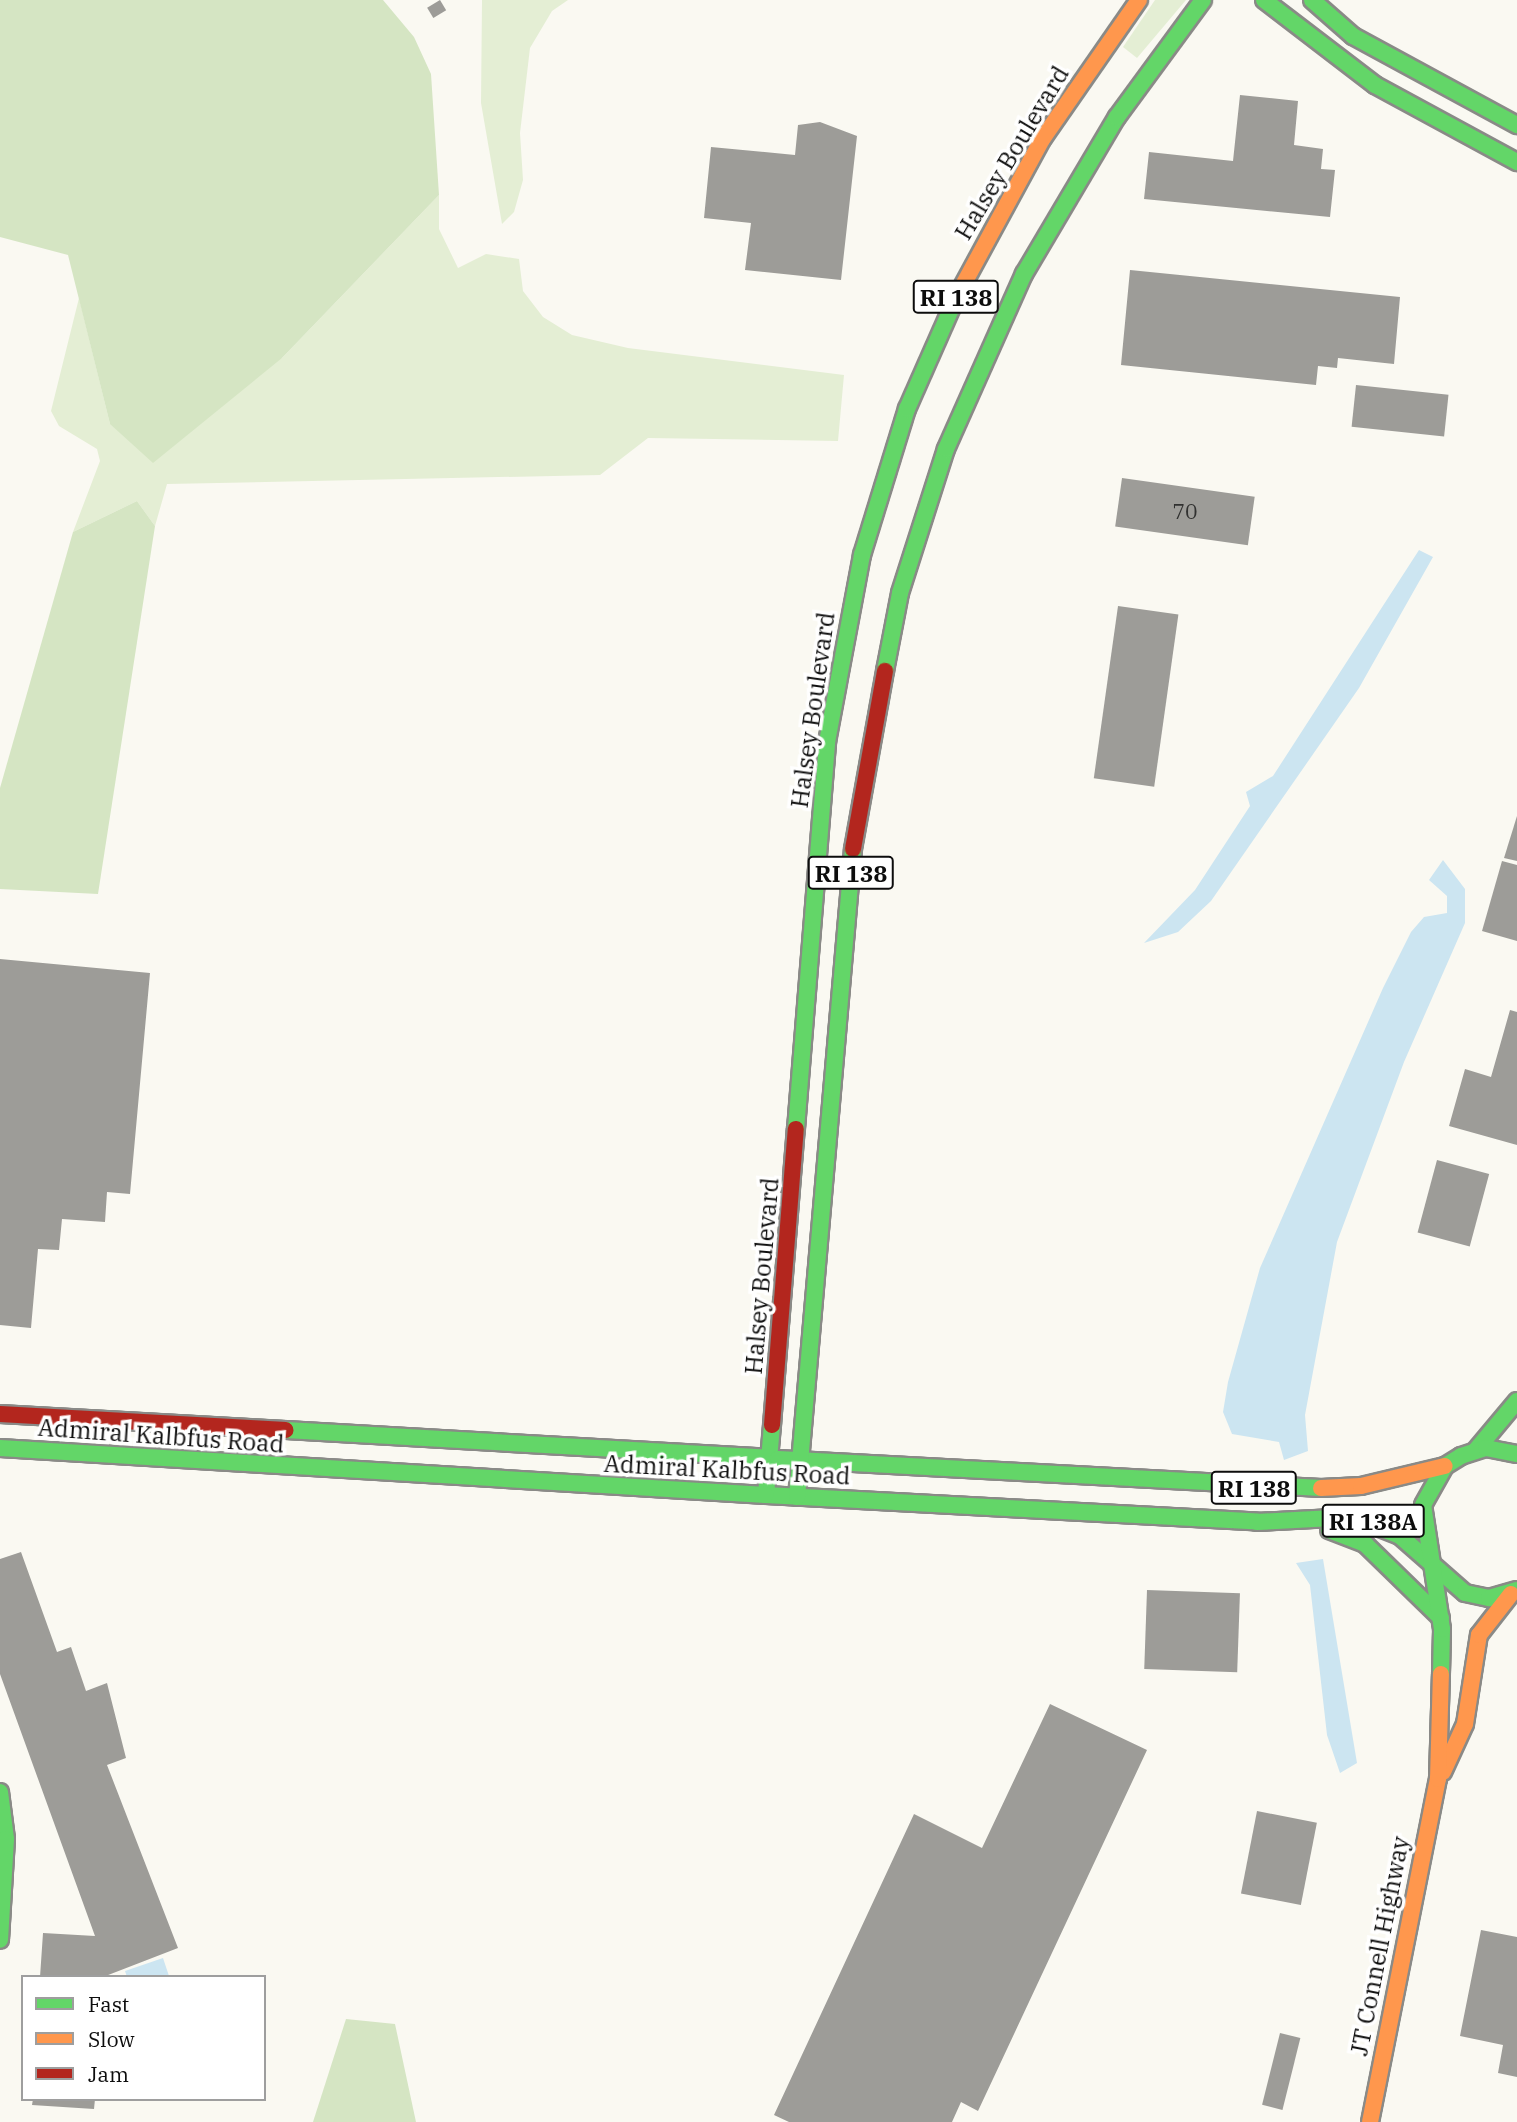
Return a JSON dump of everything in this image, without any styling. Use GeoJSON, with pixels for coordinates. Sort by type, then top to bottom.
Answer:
{"type":"FeatureCollection","features":[{"type":"Feature","properties":{"kind":"main road","name":"Halsey Boulevard"},"geometry":{"type":"LineString","coordinates":[[766,1495],[827,742],[862,555],[907,409],[969,270],[1043,138],[1139,0]]}},
{"type":"Feature","properties":{"kind":"main road","name":"RI 138"},"geometry":{"type":"LineString","coordinates":[[802,1461],[856,818],[900,593],[961,412],[1024,274],[1110,127],[1203,0]]}},
{"type":"Feature","properties":{"kind":"main road"},"geometry":{"type":"LineString","coordinates":[[1264,0],[1387,92],[1517,162]]}},
{"type":"Feature","properties":{"kind":"main road"},"geometry":{"type":"LineString","coordinates":[[1312,0],[1353,36],[1517,125]]}},
{"type":"Feature","properties":{"kind":"main road"},"geometry":{"type":"LineString","coordinates":[[1476,1450],[1517,1401]]}},
{"type":"Feature","properties":{"kind":"main road","name":"Admiral Kalbfus Road"},"geometry":{"type":"LineString","coordinates":[[0,1414],[1302,1489],[1361,1486],[1445,1466]]}},
{"type":"Feature","properties":{"kind":"main road","name":"Admiral Kalbfus Road"},"geometry":{"type":"LineString","coordinates":[[0,1448],[797,1497],[1296,1522],[1339,1516],[1371,1521],[1402,1537],[1432,1570]]}},
{"type":"Feature","properties":{"kind":"main road","name":"RI 138"},"geometry":{"type":"LineString","coordinates":[[1445,1466],[1476,1450]]}},
{"type":"Feature","properties":{"kind":"main road"},"geometry":{"type":"LineString","coordinates":[[1476,1450],[1517,1454]]}},
{"type":"Feature","properties":{"kind":"main road"},"geometry":{"type":"LineString","coordinates":[[797,1497],[802,1461]]}},
{"type":"Feature","properties":{"kind":"main road","name":"JT Connell Highway"},"geometry":{"type":"LineString","coordinates":[[1370,2122],[1438,1779],[1441,1618],[1422,1512],[1445,1466]]}},
{"type":"Feature","properties":{"kind":"main road","name":"RI 138"},"geometry":{"type":"LineString","coordinates":[[1296,1522],[1361,1541],[1441,1618]]}},
{"type":"Feature","properties":{"kind":"main road","name":"RI 138A"},"geometry":{"type":"LineString","coordinates":[[1432,1570],[1473,1595],[1515,1592]]}},
{"type":"Feature","properties":{"kind":"main road","name":"JT Connell Highway"},"geometry":{"type":"LineString","coordinates":[[1438,1779],[1465,1724],[1479,1635],[1515,1592]]}},
{"type":"Feature","properties":{"kind":"main road"},"geometry":{"type":"LineString","coordinates":[[0,1792],[6,1839],[0,1940]]}},
{"type":"Feature","properties":{"kind":"green space"},"geometry":{"type":"Polygon","coordinates":[[[0,0],[383,0],[414,37],[431,74],[439,195],[282,358],[153,463],[110,424],[68,255],[0,237],[0,0]]]}},
{"type":"Feature","properties":{"kind":"green space"},"geometry":{"type":"Polygon","coordinates":[[[482,0],[568,0],[552,11],[530,48],[520,133],[523,180],[514,212],[502,224],[481,103],[482,0]]]}},
{"type":"Feature","properties":{"kind":"green space"},"geometry":{"type":"Polygon","coordinates":[[[1155,0],[1186,0],[1137,58],[1123,47],[1155,0]]]}},
{"type":"Feature","properties":{"kind":"green space"},"geometry":{"type":"Polygon","coordinates":[[[439,195],[439,229],[458,268],[486,254],[519,259],[523,291],[543,317],[572,335],[628,348],[844,375],[838,441],[648,438],[600,475],[167,484],[155,526],[137,501],[73,532],[100,461],[97,449],[59,426],[51,411],[79,298],[110,424],[282,358],[439,195]]]}},
{"type":"Feature","properties":{"kind":"green space"},"geometry":{"type":"Polygon","coordinates":[[[137,501],[155,526],[98,894],[0,889],[0,788],[73,532],[137,501]]]}},
{"type":"Feature","properties":{"kind":"green space"},"geometry":{"type":"Polygon","coordinates":[[[346,2019],[395,2024],[416,2122],[313,2122],[346,2019]]]}},
{"type":"Feature","properties":{"kind":"water"},"geometry":{"type":"Polygon","coordinates":[[[1419,550],[1433,557],[1359,688],[1211,901],[1178,932],[1144,943],[1195,890],[1250,806],[1246,792],[1273,776],[1419,550]]]}},
{"type":"Feature","properties":{"kind":"water"},"geometry":{"type":"Polygon","coordinates":[[[1443,860],[1465,889],[1465,923],[1404,1062],[1337,1242],[1305,1415],[1308,1451],[1284,1460],[1279,1442],[1232,1434],[1223,1412],[1228,1382],[1260,1268],[1383,988],[1411,932],[1424,917],[1447,913],[1447,896],[1429,880],[1443,860]]]}},
{"type":"Feature","properties":{"kind":"water"},"geometry":{"type":"Polygon","coordinates":[[[1323,1559],[1357,1763],[1340,1773],[1327,1735],[1310,1585],[1296,1563],[1323,1559]]]}},
{"type":"Feature","properties":{"kind":"water"},"geometry":{"type":"Polygon","coordinates":[[[163,1958],[169,1975],[126,1975],[125,1971],[163,1958]]]}},
{"type":"Feature","properties":{"kind":"building"},"geometry":{"type":"Polygon","coordinates":[[[440,0],[446,10],[433,18],[427,8],[440,0]]]}},
{"type":"Feature","properties":{"kind":"building"},"geometry":{"type":"Polygon","coordinates":[[[1240,95],[1298,101],[1294,145],[1323,149],[1321,169],[1335,170],[1330,217],[1144,199],[1149,152],[1233,161],[1240,95]]]}},
{"type":"Feature","properties":{"kind":"building"},"geometry":{"type":"Polygon","coordinates":[[[820,122],[857,136],[841,280],[745,270],[751,223],[704,218],[711,147],[795,155],[798,125],[820,122]]]}},
{"type":"Feature","properties":{"kind":"building"},"geometry":{"type":"Polygon","coordinates":[[[1130,270],[1400,297],[1394,364],[1338,358],[1337,368],[1318,366],[1316,385],[1121,365],[1130,270]]]}},
{"type":"Feature","properties":{"kind":"building"},"geometry":{"type":"Polygon","coordinates":[[[1356,385],[1448,395],[1444,436],[1352,427],[1356,385]]]}},
{"type":"Feature","properties":{"kind":"building"},"geometry":{"type":"Polygon","coordinates":[[[1122,478],[1255,497],[1248,545],[1115,527],[1122,478]]]}},
{"type":"Feature","properties":{"kind":"building"},"geometry":{"type":"Polygon","coordinates":[[[1118,606],[1178,614],[1154,787],[1094,778],[1118,606]]]}},
{"type":"Feature","properties":{"kind":"building"},"geometry":{"type":"Polygon","coordinates":[[[1517,816],[1517,861],[1504,858],[1517,816]]]}},
{"type":"Feature","properties":{"kind":"building"},"geometry":{"type":"Polygon","coordinates":[[[1502,861],[1517,865],[1517,941],[1482,931],[1502,861]]]}},
{"type":"Feature","properties":{"kind":"building"},"geometry":{"type":"Polygon","coordinates":[[[0,959],[150,973],[130,1194],[107,1192],[105,1222],[62,1219],[59,1250],[38,1249],[31,1328],[0,1325],[0,959]]]}},
{"type":"Feature","properties":{"kind":"building"},"geometry":{"type":"Polygon","coordinates":[[[1510,1010],[1517,1012],[1517,1145],[1449,1126],[1465,1069],[1491,1077],[1510,1010]]]}},
{"type":"Feature","properties":{"kind":"building"},"geometry":{"type":"Polygon","coordinates":[[[1437,1160],[1489,1174],[1470,1246],[1418,1232],[1437,1160]]]}},
{"type":"Feature","properties":{"kind":"building"},"geometry":{"type":"Polygon","coordinates":[[[21,1552],[57,1652],[71,1647],[86,1691],[107,1683],[126,1758],[107,1765],[178,1948],[108,1975],[40,1975],[43,1933],[95,1936],[0,1674],[0,1559],[21,1552]]]}},
{"type":"Feature","properties":{"kind":"building"},"geometry":{"type":"Polygon","coordinates":[[[1147,1590],[1240,1593],[1237,1672],[1144,1669],[1147,1590]]]}},
{"type":"Feature","properties":{"kind":"building"},"geometry":{"type":"Polygon","coordinates":[[[1050,1704],[1147,1750],[978,2111],[961,2102],[952,2122],[789,2122],[774,2115],[914,1814],[982,1848],[1050,1704]]]}},
{"type":"Feature","properties":{"kind":"building"},"geometry":{"type":"Polygon","coordinates":[[[1257,1811],[1317,1823],[1301,1905],[1241,1893],[1257,1811]]]}},
{"type":"Feature","properties":{"kind":"building"},"geometry":{"type":"Polygon","coordinates":[[[1481,1930],[1517,1937],[1517,2077],[1498,2073],[1503,2045],[1460,2036],[1481,1930]]]}},
{"type":"Feature","properties":{"kind":"building"},"geometry":{"type":"Polygon","coordinates":[[[1280,2033],[1300,2038],[1282,2110],[1262,2105],[1280,2033]]]}},
{"type":"Feature","properties":{"kind":"building"},"geometry":{"type":"Polygon","coordinates":[[[33,2101],[95,2101],[94,2109],[32,2105],[33,2101]]]}},
{"type":"Feature","properties":{"kind":"traffic: fast"},"geometry":{"type":"LineString","coordinates":[[885,671],[900,593],[946,449],[1024,274],[1117,117],[1203,0]]}},
{"type":"Feature","properties":{"kind":"traffic: fast"},"geometry":{"type":"LineString","coordinates":[[1264,0],[1375,85],[1517,162]]}},
{"type":"Feature","properties":{"kind":"traffic: fast"},"geometry":{"type":"LineString","coordinates":[[1312,0],[1353,36],[1517,125]]}},
{"type":"Feature","properties":{"kind":"traffic: fast"},"geometry":{"type":"LineString","coordinates":[[796,1129],[827,742],[862,555],[907,409],[956,298]]}},
{"type":"Feature","properties":{"kind":"traffic: fast"},"geometry":{"type":"LineString","coordinates":[[797,1497],[853,849]]}},
{"type":"Feature","properties":{"kind":"traffic: fast"},"geometry":{"type":"LineString","coordinates":[[1476,1450],[1517,1401]]}},
{"type":"Feature","properties":{"kind":"traffic: fast"},"geometry":{"type":"LineString","coordinates":[[772,1425],[766,1495],[1257,1522],[1352,1517],[1400,1536],[1465,1593],[1489,1598],[1517,1590]]}},
{"type":"Feature","properties":{"kind":"traffic: fast"},"geometry":{"type":"LineString","coordinates":[[286,1430],[769,1458]]}},
{"type":"Feature","properties":{"kind":"traffic: fast"},"geometry":{"type":"LineString","coordinates":[[0,1448],[766,1495]]}},
{"type":"Feature","properties":{"kind":"traffic: fast"},"geometry":{"type":"LineString","coordinates":[[1441,1674],[1442,1629],[1423,1505],[1445,1466],[1461,1456],[1486,1448],[1517,1454]]}},
{"type":"Feature","properties":{"kind":"traffic: fast"},"geometry":{"type":"LineString","coordinates":[[778,1459],[1321,1488]]}},
{"type":"Feature","properties":{"kind":"traffic: fast"},"geometry":{"type":"LineString","coordinates":[[1329,1530],[1365,1544],[1441,1618]]}},
{"type":"Feature","properties":{"kind":"traffic: fast"},"geometry":{"type":"LineString","coordinates":[[0,1792],[6,1839],[0,1940]]}},
{"type":"Feature","properties":{"kind":"traffic: slow"},"geometry":{"type":"LineString","coordinates":[[956,298],[1043,138],[1139,0]]}},
{"type":"Feature","properties":{"kind":"traffic: slow"},"geometry":{"type":"LineString","coordinates":[[1321,1488],[1361,1486],[1445,1466]]}},
{"type":"Feature","properties":{"kind":"traffic: slow"},"geometry":{"type":"LineString","coordinates":[[1443,1772],[1465,1724],[1479,1635],[1511,1594]]}},
{"type":"Feature","properties":{"kind":"traffic: slow"},"geometry":{"type":"LineString","coordinates":[[1370,2122],[1438,1779],[1441,1674]]}},
{"type":"Feature","properties":{"kind":"traffic: jam"},"geometry":{"type":"LineString","coordinates":[[853,849],[885,671]]}},
{"type":"Feature","properties":{"kind":"traffic: jam"},"geometry":{"type":"LineString","coordinates":[[772,1425],[796,1129]]}},
{"type":"Feature","properties":{"kind":"traffic: jam"},"geometry":{"type":"LineString","coordinates":[[0,1414],[286,1430]]}}]}
